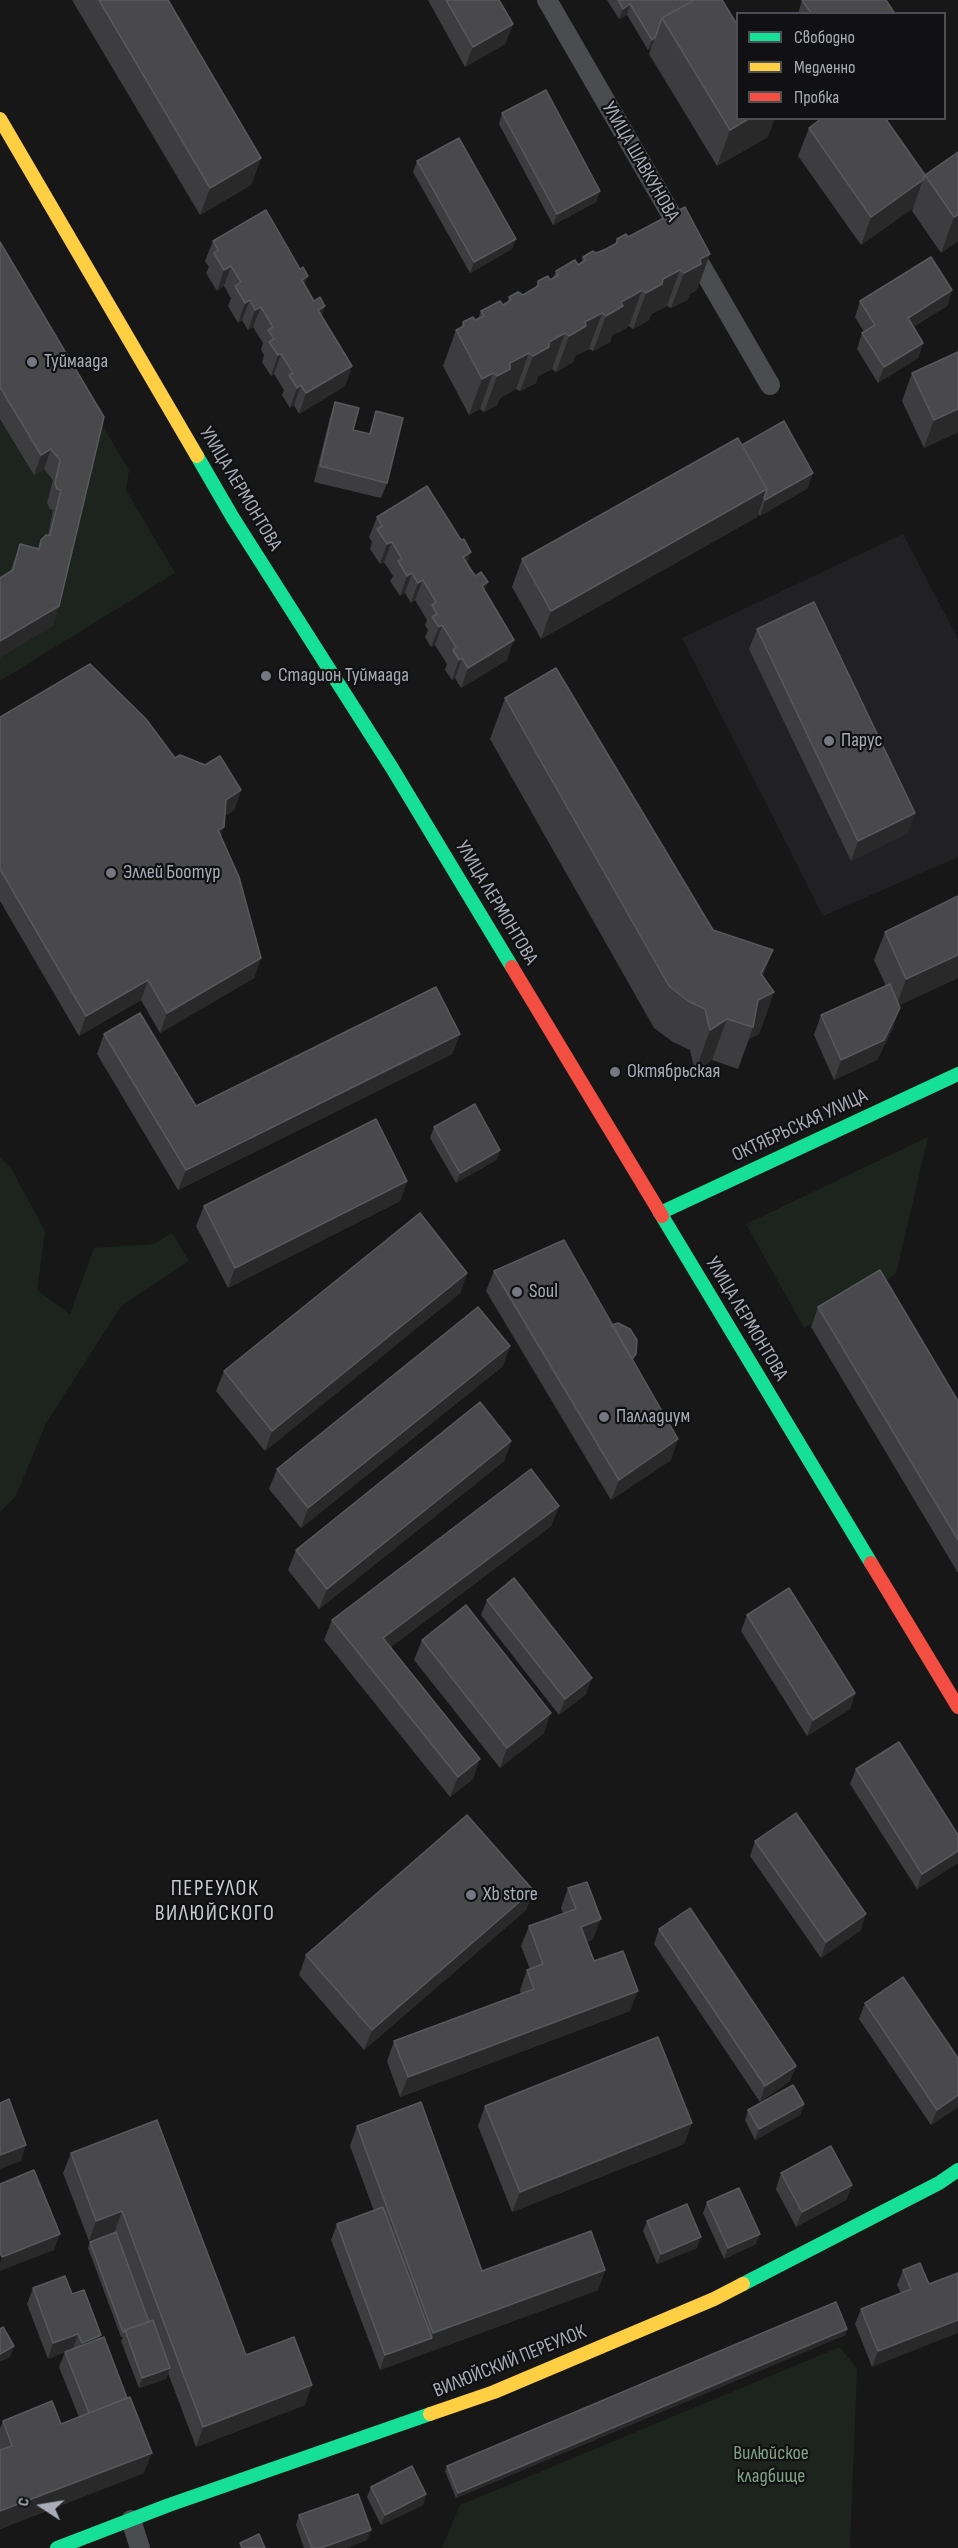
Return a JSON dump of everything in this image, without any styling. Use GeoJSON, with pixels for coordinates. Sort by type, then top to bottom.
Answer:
{"type":"FeatureCollection","features":[{"type":"Feature","properties":{"kind":"main road","name":"УЛИЦА ЛЕРМОНТОВА"},"geometry":{"type":"LineString","coordinates":[[0,119],[233,518],[392,768],[958,1707]]}},
{"type":"Feature","properties":{"kind":"main road","name":"ОКТЯБРЬСКАЯ УЛИЦА"},"geometry":{"type":"LineString","coordinates":[[660,1213],[958,1074]]}},
{"type":"Feature","properties":{"kind":"main road","name":"ВИЛЮЙСКИЙ ПЕРЕУЛОК"},"geometry":{"type":"LineString","coordinates":[[57,2548],[494,2392],[714,2299],[939,2183],[958,2170]]}},
{"type":"Feature","properties":{"kind":"street","name":"УЛИЦА ШАВКУНОВА"},"geometry":{"type":"LineString","coordinates":[[547,0],[770,385]]}},
{"type":"Feature","properties":{"kind":"street"},"geometry":{"type":"LineString","coordinates":[[131,2520],[140,2548]]}},
{"type":"Feature","properties":{"kind":"shaded area"},"geometry":{"type":"Polygon","coordinates":[[[903,534],[958,639],[958,857],[823,916],[682,638],[903,534]]]}},
{"type":"Feature","properties":{"kind":"green space","name":"Туймаада"},"geometry":{"type":"Polygon","coordinates":[[[0,255],[129,470],[126,490],[175,573],[0,681],[0,255]]]}},
{"type":"Feature","properties":{"kind":"green space"},"geometry":{"type":"Polygon","coordinates":[[[928,1137],[896,1274],[804,1328],[746,1224],[928,1137]]]}},
{"type":"Feature","properties":{"kind":"green space"},"geometry":{"type":"Polygon","coordinates":[[[0,1157],[12,1170],[45,1231],[37,1290],[70,1314],[94,1248],[154,1244],[172,1233],[189,1261],[122,1305],[46,1423],[16,1496],[0,1512],[0,1157]]]}},
{"type":"Feature","properties":{"kind":"green space","name":"Вилюйское кладбище"},"geometry":{"type":"Polygon","coordinates":[[[840,2347],[857,2369],[850,2548],[442,2548],[460,2505],[840,2347]]]}},
{"type":"Feature","properties":{"kind":"building"},"geometry":{"type":"Polygon","coordinates":[[[99,0],[168,0],[261,158],[210,188],[99,0]]]}},
{"type":"Feature","properties":{"kind":"building"},"geometry":{"type":"Polygon","coordinates":[[[446,0],[499,0],[513,24],[473,47],[446,0]]]}},
{"type":"Feature","properties":{"kind":"building"},"geometry":{"type":"Polygon","coordinates":[[[618,0],[694,0],[662,18],[655,38],[652,40],[630,4],[623,9],[618,0]]]}},
{"type":"Feature","properties":{"kind":"building"},"geometry":{"type":"Polygon","coordinates":[[[694,0],[722,0],[736,23],[736,120],[747,120],[730,130],[662,18],[694,0]]]}},
{"type":"Feature","properties":{"kind":"building"},"geometry":{"type":"Polygon","coordinates":[[[802,0],[886,0],[894,12],[811,12],[802,0]]]}},
{"type":"Feature","properties":{"kind":"building"},"geometry":{"type":"Polygon","coordinates":[[[546,90],[600,191],[557,214],[502,113],[546,90]]]}},
{"type":"Feature","properties":{"kind":"building"},"geometry":{"type":"Polygon","coordinates":[[[819,120],[886,120],[925,175],[923,180],[871,217],[809,128],[819,120]]]}},
{"type":"Feature","properties":{"kind":"building"},"geometry":{"type":"Polygon","coordinates":[[[459,138],[516,239],[474,262],[417,161],[459,138]]]}},
{"type":"Feature","properties":{"kind":"building"},"geometry":{"type":"Polygon","coordinates":[[[958,152],[958,215],[954,217],[925,175],[958,152]]]}},
{"type":"Feature","properties":{"kind":"building"},"geometry":{"type":"Polygon","coordinates":[[[685,207],[710,254],[700,259],[701,264],[684,273],[680,270],[663,279],[662,284],[646,293],[642,290],[621,302],[623,306],[606,316],[602,313],[585,322],[586,326],[569,336],[565,333],[549,342],[549,347],[533,356],[529,353],[510,363],[510,369],[497,376],[493,373],[482,379],[456,330],[464,326],[463,322],[473,317],[475,320],[484,316],[481,311],[500,301],[503,305],[511,300],[509,297],[518,292],[523,295],[538,286],[538,281],[548,276],[550,280],[558,275],[556,271],[575,260],[578,265],[586,260],[583,257],[593,251],[596,253],[606,249],[626,234],[628,237],[664,218],[662,215],[671,210],[675,212],[685,207]]]}},
{"type":"Feature","properties":{"kind":"building"},"geometry":{"type":"Polygon","coordinates":[[[266,210],[300,269],[303,267],[308,276],[302,280],[314,301],[320,297],[325,306],[318,310],[352,366],[306,393],[301,385],[297,388],[289,375],[293,373],[281,354],[278,355],[269,342],[274,339],[268,330],[273,327],[261,307],[255,310],[250,300],[245,303],[235,286],[241,282],[231,266],[224,270],[214,253],[218,250],[213,241],[266,210]]]}},
{"type":"Feature","properties":{"kind":"building"},"geometry":{"type":"Polygon","coordinates":[[[0,242],[104,417],[59,606],[0,641],[0,578],[13,570],[20,544],[39,549],[41,540],[46,535],[50,535],[61,490],[57,489],[55,483],[60,460],[51,449],[41,455],[0,387],[0,242]]]}},
{"type":"Feature","properties":{"kind":"building"},"geometry":{"type":"Polygon","coordinates":[[[931,257],[952,290],[908,318],[923,343],[884,367],[862,333],[875,325],[860,301],[931,257]]]}},
{"type":"Feature","properties":{"kind":"building"},"geometry":{"type":"Polygon","coordinates":[[[958,352],[958,409],[934,420],[912,373],[958,352]]]}},
{"type":"Feature","properties":{"kind":"building"},"geometry":{"type":"Polygon","coordinates":[[[335,402],[359,408],[353,430],[370,434],[376,411],[403,418],[387,483],[320,466],[335,402]]]}},
{"type":"Feature","properties":{"kind":"building"},"geometry":{"type":"Polygon","coordinates":[[[784,421],[813,473],[765,500],[767,489],[742,445],[784,421]]]}},
{"type":"Feature","properties":{"kind":"building"},"geometry":{"type":"Polygon","coordinates":[[[738,438],[767,489],[551,611],[522,559],[738,438]]]}},
{"type":"Feature","properties":{"kind":"building"},"geometry":{"type":"Polygon","coordinates":[[[427,486],[461,540],[464,539],[471,552],[463,557],[475,576],[481,572],[488,582],[482,586],[514,640],[468,668],[462,658],[459,660],[453,650],[456,647],[442,625],[439,627],[432,617],[437,614],[432,605],[436,602],[423,580],[418,583],[412,573],[407,576],[398,561],[402,559],[392,542],[387,544],[377,529],[382,526],[377,517],[427,486]]]}},
{"type":"Feature","properties":{"kind":"building","name":"Парус"},"geometry":{"type":"Polygon","coordinates":[[[814,602],[915,813],[858,841],[757,629],[814,602]]]}},
{"type":"Feature","properties":{"kind":"building","name":"Эллей Боотур"},"geometry":{"type":"Polygon","coordinates":[[[90,664],[146,719],[175,758],[180,755],[205,765],[220,756],[241,790],[226,800],[224,827],[218,830],[239,877],[261,958],[167,1013],[148,980],[86,1016],[0,869],[0,717],[90,664]]]}},
{"type":"Feature","properties":{"kind":"building"},"geometry":{"type":"Polygon","coordinates":[[[556,668],[713,930],[773,950],[761,974],[774,992],[758,1000],[753,1027],[727,1019],[710,1030],[705,1009],[688,1001],[669,986],[505,698],[556,668]]]}},
{"type":"Feature","properties":{"kind":"building"},"geometry":{"type":"Polygon","coordinates":[[[958,896],[958,955],[906,979],[885,932],[958,896]]]}},
{"type":"Feature","properties":{"kind":"building"},"geometry":{"type":"Polygon","coordinates":[[[890,984],[900,1008],[884,1040],[841,1060],[821,1015],[890,984]]]}},
{"type":"Feature","properties":{"kind":"building"},"geometry":{"type":"Polygon","coordinates":[[[436,987],[460,1034],[186,1170],[104,1034],[140,1013],[196,1106],[436,987]]]}},
{"type":"Feature","properties":{"kind":"building"},"geometry":{"type":"Polygon","coordinates":[[[475,1104],[500,1150],[460,1173],[434,1127],[475,1104]]]}},
{"type":"Feature","properties":{"kind":"building"},"geometry":{"type":"Polygon","coordinates":[[[376,1119],[407,1181],[235,1268],[204,1206],[376,1119]]]}},
{"type":"Feature","properties":{"kind":"building"},"geometry":{"type":"Polygon","coordinates":[[[420,1213],[467,1273],[272,1431],[224,1371],[420,1213]]]}},
{"type":"Feature","properties":{"kind":"building","name":"Палладиум"},"geometry":{"type":"Polygon","coordinates":[[[564,1240],[678,1439],[619,1480],[494,1271],[564,1240]]]}},
{"type":"Feature","properties":{"kind":"building"},"geometry":{"type":"Polygon","coordinates":[[[880,1270],[958,1401],[958,1540],[818,1307],[880,1270]]]}},
{"type":"Feature","properties":{"kind":"building"},"geometry":{"type":"Polygon","coordinates":[[[478,1307],[510,1346],[308,1508],[277,1469],[478,1307]]]}},
{"type":"Feature","properties":{"kind":"building"},"geometry":{"type":"Polygon","coordinates":[[[618,1323],[630,1329],[637,1340],[636,1354],[632,1359],[612,1325],[618,1323]]]}},
{"type":"Feature","properties":{"kind":"building"},"geometry":{"type":"Polygon","coordinates":[[[480,1402],[511,1441],[327,1589],[296,1550],[480,1402]]]}},
{"type":"Feature","properties":{"kind":"building"},"geometry":{"type":"Polygon","coordinates":[[[531,1469],[559,1506],[383,1638],[480,1759],[458,1777],[332,1620],[531,1469]]]}},
{"type":"Feature","properties":{"kind":"building"},"geometry":{"type":"Polygon","coordinates":[[[514,1578],[592,1678],[565,1699],[487,1600],[514,1578]]]}},
{"type":"Feature","properties":{"kind":"building"},"geometry":{"type":"Polygon","coordinates":[[[789,1588],[855,1693],[813,1720],[747,1615],[789,1588]]]}},
{"type":"Feature","properties":{"kind":"building"},"geometry":{"type":"Polygon","coordinates":[[[466,1605],[551,1713],[507,1748],[422,1640],[466,1605]]]}},
{"type":"Feature","properties":{"kind":"building"},"geometry":{"type":"Polygon","coordinates":[[[899,1742],[958,1835],[958,1851],[922,1874],[856,1769],[899,1742]]]}},
{"type":"Feature","properties":{"kind":"building"},"geometry":{"type":"Polygon","coordinates":[[[796,1813],[866,1914],[826,1942],[755,1841],[796,1813]]]}},
{"type":"Feature","properties":{"kind":"building"},"geometry":{"type":"Polygon","coordinates":[[[467,1815],[533,1890],[372,2030],[306,1955],[467,1815]]]}},
{"type":"Feature","properties":{"kind":"building"},"geometry":{"type":"Polygon","coordinates":[[[587,1882],[601,1919],[581,1927],[594,1961],[623,1951],[638,1991],[408,2077],[394,2041],[534,1989],[527,1970],[543,1964],[529,1926],[576,1909],[568,1888],[587,1882]]]}},
{"type":"Feature","properties":{"kind":"building"},"geometry":{"type":"Polygon","coordinates":[[[690,1908],[796,2066],[765,2086],[659,1929],[690,1908]]]}},
{"type":"Feature","properties":{"kind":"building"},"geometry":{"type":"Polygon","coordinates":[[[903,1977],[958,2058],[958,2095],[937,2110],[865,2003],[903,1977]]]}},
{"type":"Feature","properties":{"kind":"building"},"geometry":{"type":"Polygon","coordinates":[[[658,2037],[692,2123],[520,2192],[485,2106],[658,2037]]]}},
{"type":"Feature","properties":{"kind":"building"},"geometry":{"type":"Polygon","coordinates":[[[793,2085],[804,2104],[759,2129],[748,2110],[793,2085]]]}},
{"type":"Feature","properties":{"kind":"building"},"geometry":{"type":"Polygon","coordinates":[[[9,2099],[26,2145],[0,2155],[0,2103],[9,2099]]]}},
{"type":"Feature","properties":{"kind":"building"},"geometry":{"type":"Polygon","coordinates":[[[421,2102],[482,2271],[591,2231],[605,2270],[433,2333],[357,2126],[421,2102]]]}},
{"type":"Feature","properties":{"kind":"building"},"geometry":{"type":"Polygon","coordinates":[[[157,2120],[246,2355],[294,2337],[312,2385],[203,2427],[122,2211],[96,2221],[71,2153],[157,2120]]]}},
{"type":"Feature","properties":{"kind":"building"},"geometry":{"type":"Polygon","coordinates":[[[831,2146],[852,2185],[802,2212],[781,2173],[831,2146]]]}},
{"type":"Feature","properties":{"kind":"building"},"geometry":{"type":"Polygon","coordinates":[[[34,2170],[60,2234],[2,2257],[0,2253],[0,2184],[34,2170]]]}},
{"type":"Feature","properties":{"kind":"building"},"geometry":{"type":"Polygon","coordinates":[[[739,2188],[760,2234],[728,2248],[707,2202],[739,2188]]]}},
{"type":"Feature","properties":{"kind":"building"},"geometry":{"type":"Polygon","coordinates":[[[687,2204],[701,2237],[661,2254],[647,2221],[687,2204]]]}},
{"type":"Feature","properties":{"kind":"building"},"geometry":{"type":"Polygon","coordinates":[[[383,2207],[432,2338],[385,2355],[337,2224],[383,2207]]]}},
{"type":"Feature","properties":{"kind":"building"},"geometry":{"type":"Polygon","coordinates":[[[116,2232],[149,2322],[123,2332],[90,2242],[116,2232]]]}},
{"type":"Feature","properties":{"kind":"building"},"geometry":{"type":"Polygon","coordinates":[[[920,2263],[929,2284],[958,2273],[958,2320],[878,2351],[861,2309],[911,2289],[903,2270],[920,2263]]]}},
{"type":"Feature","properties":{"kind":"building"},"geometry":{"type":"Polygon","coordinates":[[[65,2276],[72,2294],[84,2290],[101,2335],[82,2343],[78,2334],[53,2343],[33,2288],[65,2276]]]}},
{"type":"Feature","properties":{"kind":"building"},"geometry":{"type":"Polygon","coordinates":[[[836,2302],[847,2329],[458,2493],[447,2466],[836,2302]]]}},
{"type":"Feature","properties":{"kind":"building"},"geometry":{"type":"Polygon","coordinates":[[[153,2320],[170,2368],[142,2378],[125,2330],[153,2320]]]}},
{"type":"Feature","properties":{"kind":"building"},"geometry":{"type":"Polygon","coordinates":[[[3,2327],[14,2346],[0,2354],[0,2329],[3,2327]]]}},
{"type":"Feature","properties":{"kind":"building"},"geometry":{"type":"Polygon","coordinates":[[[104,2337],[127,2398],[89,2413],[65,2352],[104,2337]]]}},
{"type":"Feature","properties":{"kind":"building"},"geometry":{"type":"Polygon","coordinates":[[[130,2397],[152,2453],[0,2511],[0,2450],[12,2446],[3,2421],[52,2401],[61,2424],[130,2397]]]}},
{"type":"Feature","properties":{"kind":"building"},"geometry":{"type":"Polygon","coordinates":[[[412,2466],[426,2494],[385,2515],[371,2487],[412,2466]]]}},
{"type":"Feature","properties":{"kind":"building"},"geometry":{"type":"Polygon","coordinates":[[[358,2494],[371,2530],[321,2548],[312,2548],[299,2515],[358,2494]]]}},
{"type":"Feature","properties":{"kind":"building"},"geometry":{"type":"Polygon","coordinates":[[[259,2534],[265,2548],[242,2548],[240,2543],[259,2534]]]}},
{"type":"Feature","properties":{"kind":"traffic: fast"},"geometry":{"type":"LineString","coordinates":[[197,456],[233,518],[392,768],[512,967]]}},
{"type":"Feature","properties":{"kind":"traffic: fast"},"geometry":{"type":"LineString","coordinates":[[660,1213],[958,1074]]}},
{"type":"Feature","properties":{"kind":"traffic: fast"},"geometry":{"type":"LineString","coordinates":[[662,1216],[871,1563]]}},
{"type":"Feature","properties":{"kind":"traffic: fast"},"geometry":{"type":"LineString","coordinates":[[743,2284],[939,2183],[958,2170]]}},
{"type":"Feature","properties":{"kind":"traffic: fast"},"geometry":{"type":"LineString","coordinates":[[57,2548],[169,2505],[430,2414]]}},
{"type":"Feature","properties":{"kind":"traffic: slow"},"geometry":{"type":"LineString","coordinates":[[0,119],[197,456]]}},
{"type":"Feature","properties":{"kind":"traffic: slow"},"geometry":{"type":"LineString","coordinates":[[430,2414],[494,2392],[714,2299],[743,2284]]}},
{"type":"Feature","properties":{"kind":"traffic: jam"},"geometry":{"type":"LineString","coordinates":[[512,967],[662,1216]]}},
{"type":"Feature","properties":{"kind":"traffic: jam"},"geometry":{"type":"LineString","coordinates":[[871,1563],[958,1707]]}},
{"type":"Feature","properties":{"kind":"place","name":"Туймаада"},"geometry":{"type":"Point","coordinates":[32,362]}},
{"type":"Feature","properties":{"kind":"place","name":"Стадион Туймаада"},"geometry":{"type":"Point","coordinates":[266,676]}},
{"type":"Feature","properties":{"kind":"place","name":"Парус"},"geometry":{"type":"Point","coordinates":[829,741]}},
{"type":"Feature","properties":{"kind":"place","name":"Эллей Боотур"},"geometry":{"type":"Point","coordinates":[111,873]}},
{"type":"Feature","properties":{"kind":"place","name":"Октябрьская"},"geometry":{"type":"Point","coordinates":[615,1072]}},
{"type":"Feature","properties":{"kind":"place","name":"Soul"},"geometry":{"type":"Point","coordinates":[517,1292]}},
{"type":"Feature","properties":{"kind":"place","name":"Палладиум"},"geometry":{"type":"Point","coordinates":[604,1417]}},
{"type":"Feature","properties":{"kind":"place","name":"Xb store"},"geometry":{"type":"Point","coordinates":[471,1895]}},
{"type":"Feature","properties":{"kind":"district","name":"ПЕРЕУЛОК ВИЛЮЙСКОГО"},"geometry":{"type":"Point","coordinates":[215,1902]}}]}
